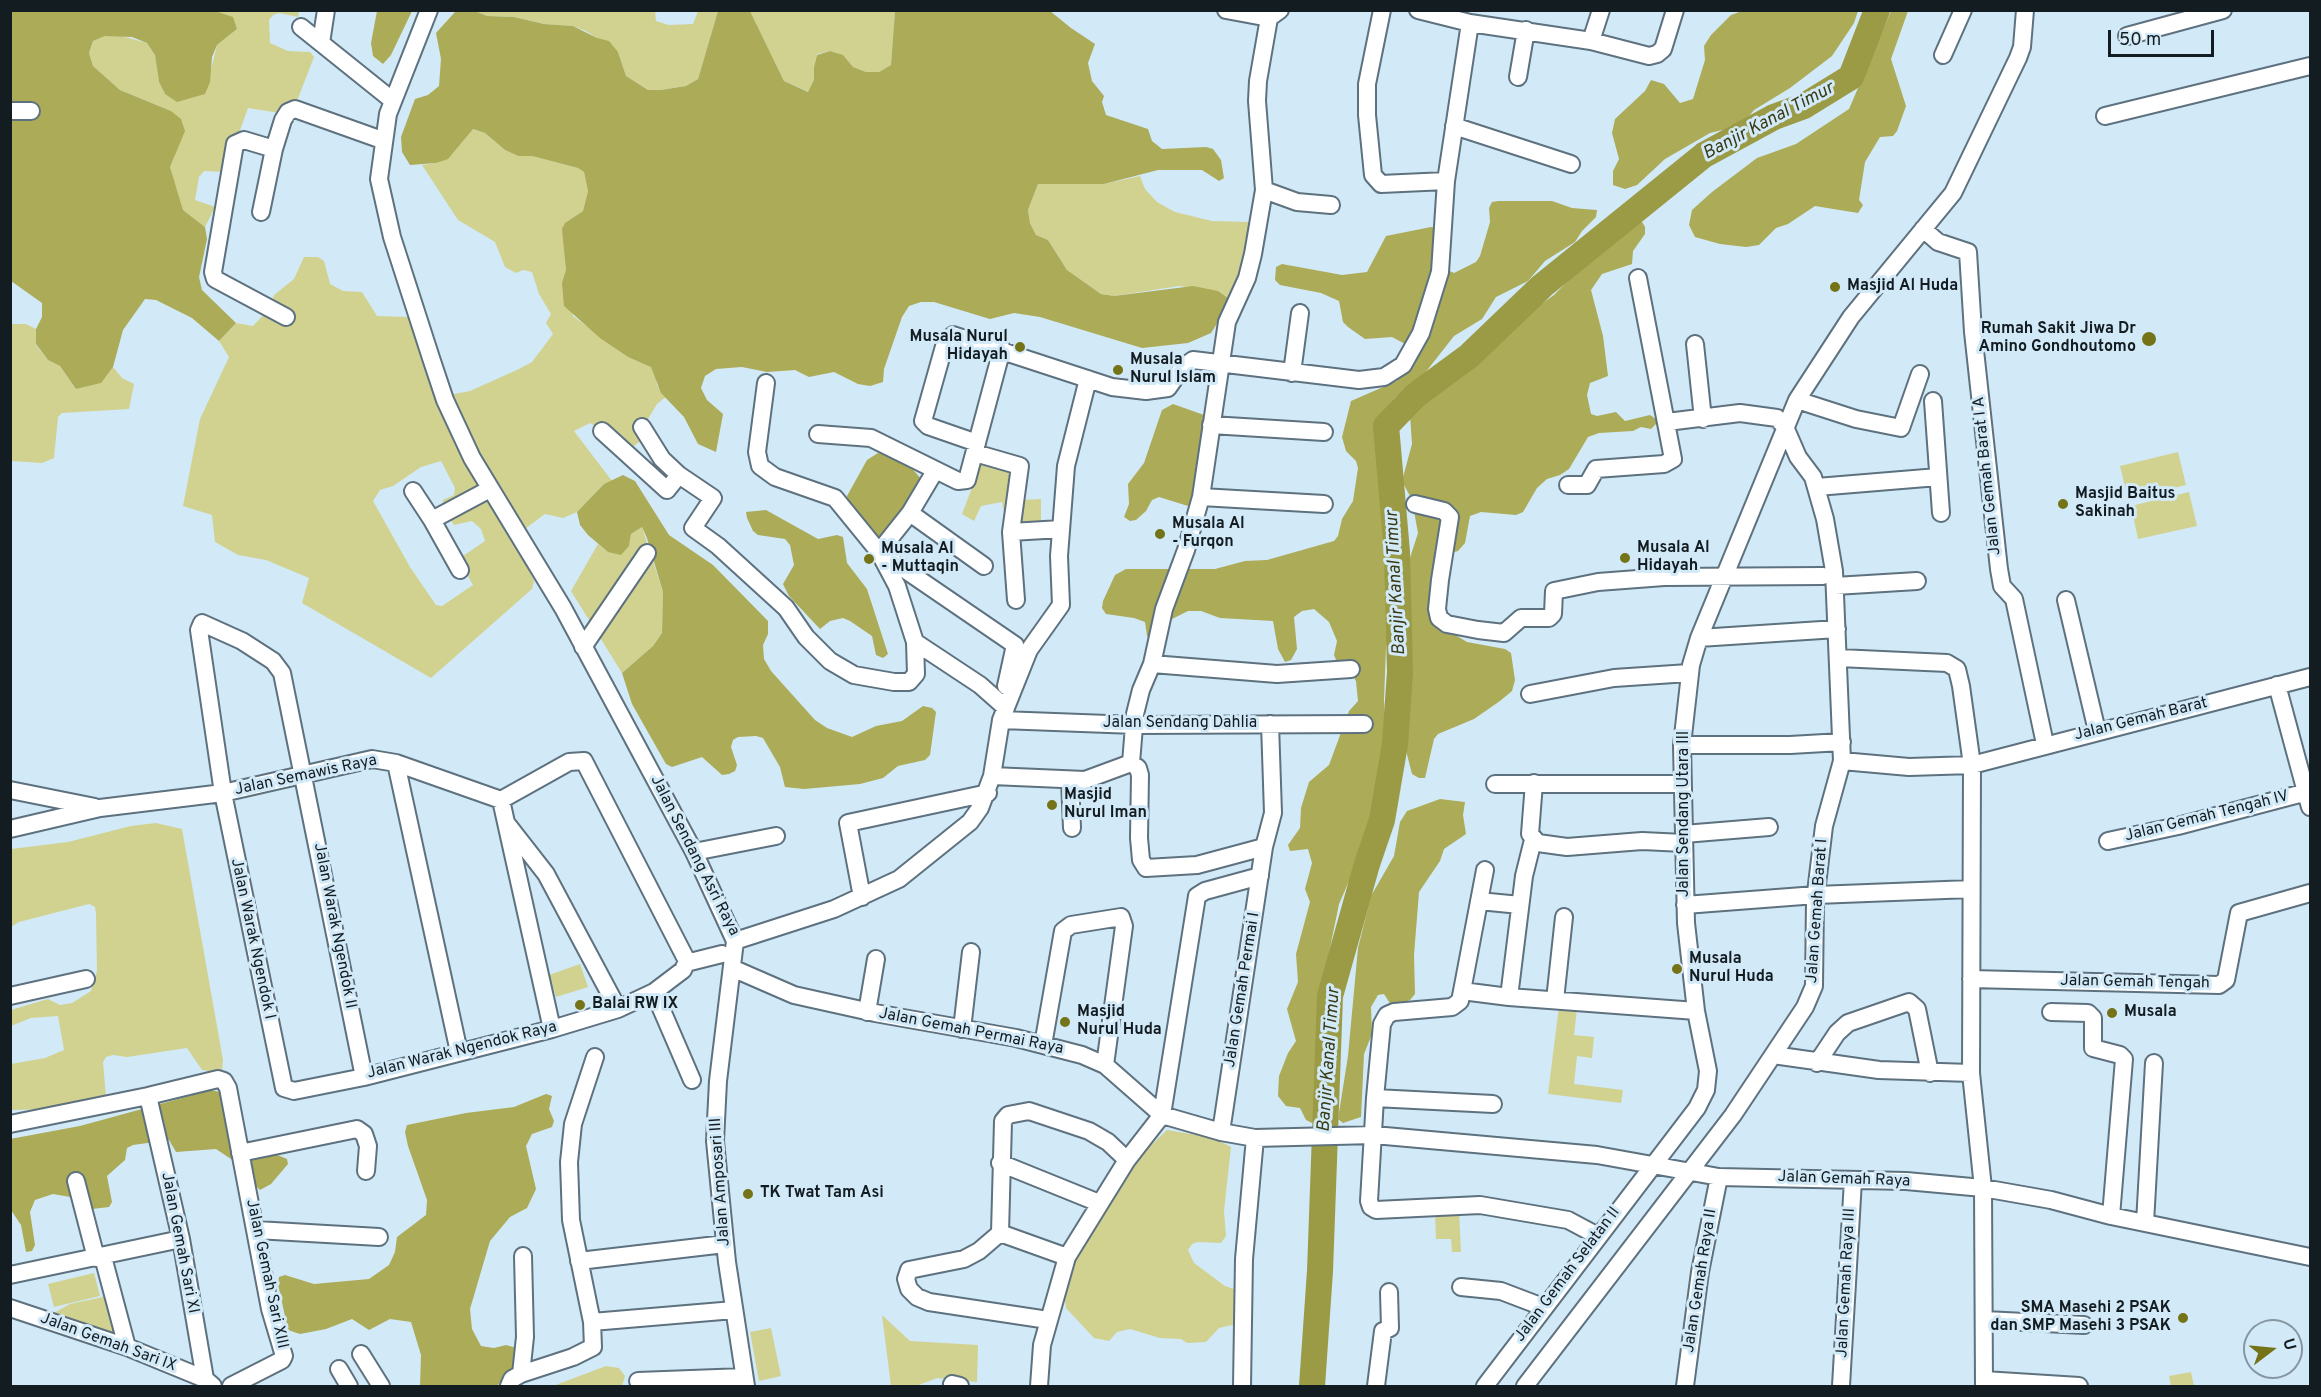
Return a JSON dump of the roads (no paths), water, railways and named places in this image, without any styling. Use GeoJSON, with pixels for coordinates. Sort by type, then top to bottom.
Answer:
{"type":"FeatureCollection","features":[{"type":"Feature","properties":{"kind":"street"},"geometry":{"type":"LineString","coordinates":[[321,42],[326,10]]}},
{"type":"Feature","properties":{"kind":"street","name":"Jalan Sendang Asri Raya"},"geometry":{"type":"LineString","coordinates":[[429,10],[392,100],[382,140],[379,179],[392,237],[445,400],[490,489],[584,647],[694,852],[735,941],[862,897],[899,879],[970,822],[988,793],[1003,711],[1029,650],[1061,605],[1059,556],[1066,466],[1088,379]]}},
{"type":"Feature","properties":{"kind":"street"},"geometry":{"type":"LineString","coordinates":[[1131,764],[1141,690],[1152,664],[1159,623],[1184,556],[1201,497],[1227,322],[1251,267],[1264,190],[1257,101],[1275,14],[1226,10]]}},
{"type":"Feature","properties":{"kind":"street"},"geometry":{"type":"LineString","coordinates":[[1382,10],[1367,84],[1367,115],[1373,175],[1381,184],[1446,181]]}},
{"type":"Feature","properties":{"kind":"street"},"geometry":{"type":"LineString","coordinates":[[1418,10],[1470,23],[1591,41],[1644,55],[1657,54],[1663,49],[1675,10]]}},
{"type":"Feature","properties":{"kind":"street"},"geometry":{"type":"LineString","coordinates":[[1591,41],[1601,10]]}},
{"type":"Feature","properties":{"kind":"street"},"geometry":{"type":"LineString","coordinates":[[1943,55],[1963,10]]}},
{"type":"Feature","properties":{"kind":"street"},"geometry":{"type":"LineString","coordinates":[[2127,36],[2223,10]]}},
{"type":"Feature","properties":{"kind":"street","name":"Jalan Sendang Utara III"},"geometry":{"type":"LineString","coordinates":[[1653,1165],[1697,1108],[1706,1090],[1708,1071],[1696,1011],[1685,905],[1682,784],[1682,745],[1689,673],[1699,638],[1797,400],[1851,317],[1953,192],[1986,129],[2022,47],[2023,11]]}},
{"type":"Feature","properties":{"kind":"street"},"geometry":{"type":"LineString","coordinates":[[1016,600],[1011,532],[1020,466],[928,426],[923,421],[945,343],[950,336],[958,334],[1112,387],[1158,391],[1168,388],[1189,361],[1221,363],[1337,379],[1366,380],[1383,377],[1403,365],[1411,354],[1440,272],[1446,181],[1470,23]]}},
{"type":"Feature","properties":{"kind":"street"},"geometry":{"type":"LineString","coordinates":[[301,27],[392,100]]}},
{"type":"Feature","properties":{"kind":"street"},"geometry":{"type":"LineString","coordinates":[[1518,77],[1526,30]]}},
{"type":"Feature","properties":{"kind":"street"},"geometry":{"type":"LineString","coordinates":[[2105,116],[2310,66]]}},
{"type":"Feature","properties":{"kind":"street"},"geometry":{"type":"LineString","coordinates":[[261,212],[274,149],[288,112],[295,110],[382,140]]}},
{"type":"Feature","properties":{"kind":"street"},"geometry":{"type":"LineString","coordinates":[[10,111],[32,111]]}},
{"type":"Feature","properties":{"kind":"street"},"geometry":{"type":"LineString","coordinates":[[1454,126],[1571,164]]}},
{"type":"Feature","properties":{"kind":"street"},"geometry":{"type":"LineString","coordinates":[[274,149],[244,140],[235,144],[212,265],[215,279],[286,317]]}},
{"type":"Feature","properties":{"kind":"street"},"geometry":{"type":"LineString","coordinates":[[1264,190],[1297,202],[1331,204]]}},
{"type":"Feature","properties":{"kind":"street","name":"Jalan Gemah Barat I A"},"geometry":{"type":"LineString","coordinates":[[1923,229],[1938,242],[1968,252],[1973,332],[1999,569],[2002,586],[2014,599],[2045,744]]}},
{"type":"Feature","properties":{"kind":"street"},"geometry":{"type":"LineString","coordinates":[[1568,485],[1587,485],[1596,469],[1670,463],[1674,456],[1638,278]]}},
{"type":"Feature","properties":{"kind":"street"},"geometry":{"type":"LineString","coordinates":[[1292,373],[1300,313]]}},
{"type":"Feature","properties":{"kind":"street"},"geometry":{"type":"LineString","coordinates":[[1695,344],[1703,419]]}},
{"type":"Feature","properties":{"kind":"street"},"geometry":{"type":"LineString","coordinates":[[818,434],[871,438],[958,481],[970,477],[1002,349]]}},
{"type":"Feature","properties":{"kind":"street"},"geometry":{"type":"LineString","coordinates":[[1797,400],[1856,418],[1901,428],[1920,374]]}},
{"type":"Feature","properties":{"kind":"street"},"geometry":{"type":"LineString","coordinates":[[642,427],[662,459],[679,475],[713,498],[693,528],[718,546],[786,608],[806,637],[837,666],[854,675],[894,682],[909,682],[916,674],[915,642],[897,585],[879,552],[835,498],[775,477],[760,466],[757,452],[766,383]]}},
{"type":"Feature","properties":{"kind":"street"},"geometry":{"type":"LineString","coordinates":[[1933,400],[1941,513]]}},
{"type":"Feature","properties":{"kind":"street"},"geometry":{"type":"LineString","coordinates":[[1667,422],[1760,414],[1777,418],[1785,427]]}},
{"type":"Feature","properties":{"kind":"street"},"geometry":{"type":"LineString","coordinates":[[1211,424],[1324,432]]}},
{"type":"Feature","properties":{"kind":"street","name":"Jalan Gemah Barat I"},"geometry":{"type":"LineString","coordinates":[[1525,1386],[1733,1115],[1804,1007],[1814,986],[1816,895],[1824,826],[1842,761],[1839,658],[1829,581],[1825,519],[1817,487],[1794,450],[1785,427]]}},
{"type":"Feature","properties":{"kind":"street"},"geometry":{"type":"LineString","coordinates":[[602,431],[667,490],[679,475]]}},
{"type":"Feature","properties":{"kind":"street"},"geometry":{"type":"LineString","coordinates":[[648,473],[662,459]]}},
{"type":"Feature","properties":{"kind":"street"},"geometry":{"type":"LineString","coordinates":[[879,552],[910,513],[935,471]]}},
{"type":"Feature","properties":{"kind":"street"},"geometry":{"type":"LineString","coordinates":[[1817,487],[1938,477]]}},
{"type":"Feature","properties":{"kind":"street"},"geometry":{"type":"LineString","coordinates":[[432,520],[490,489]]}},
{"type":"Feature","properties":{"kind":"street"},"geometry":{"type":"LineString","coordinates":[[413,491],[460,570]]}},
{"type":"Feature","properties":{"kind":"street"},"geometry":{"type":"LineString","coordinates":[[1201,497],[1324,504]]}},
{"type":"Feature","properties":{"kind":"street"},"geometry":{"type":"LineString","coordinates":[[1415,504],[1444,511],[1450,517],[1437,609],[1439,618],[1447,624],[1504,633],[1521,618],[1551,617],[1552,593],[1556,590],[1628,579],[1726,577],[1829,581],[1917,581]]}},
{"type":"Feature","properties":{"kind":"street"},"geometry":{"type":"LineString","coordinates":[[910,513],[984,566]]}},
{"type":"Feature","properties":{"kind":"street"},"geometry":{"type":"LineString","coordinates":[[1011,532],[1061,529]]}},
{"type":"Feature","properties":{"kind":"street"},"geometry":{"type":"LineString","coordinates":[[879,552],[1015,645],[1003,711]]}},
{"type":"Feature","properties":{"kind":"street"},"geometry":{"type":"LineString","coordinates":[[584,647],[647,553]]}},
{"type":"Feature","properties":{"kind":"street"},"geometry":{"type":"LineString","coordinates":[[2066,600],[2097,731]]}},
{"type":"Feature","properties":{"kind":"street","name":"Jalan Warak Ngendok I"},"geometry":{"type":"LineString","coordinates":[[242,641],[206,623],[199,627],[223,794],[282,1085]]}},
{"type":"Feature","properties":{"kind":"street"},"geometry":{"type":"LineString","coordinates":[[1699,638],[1837,629]]}},
{"type":"Feature","properties":{"kind":"street","name":"Jalan Warak Ngendok II"},"geometry":{"type":"LineString","coordinates":[[242,641],[273,661],[282,673],[364,1077]]}},
{"type":"Feature","properties":{"kind":"street"},"geometry":{"type":"LineString","coordinates":[[915,642],[980,686],[1003,711]]}},
{"type":"Feature","properties":{"kind":"street"},"geometry":{"type":"LineString","coordinates":[[1839,658],[1953,666],[1961,686],[1972,765],[1971,1073],[1983,1188],[1984,1383],[2079,1386]]}},
{"type":"Feature","properties":{"kind":"street"},"geometry":{"type":"LineString","coordinates":[[1152,664],[1277,674],[1351,669]]}},
{"type":"Feature","properties":{"kind":"street"},"geometry":{"type":"LineString","coordinates":[[1530,694],[1614,678],[1689,673]]}},
{"type":"Feature","properties":{"kind":"street","name":"Jalan Gemah Barat"},"geometry":{"type":"LineString","coordinates":[[1842,761],[1909,766],[1972,765],[2045,744],[2310,677]]}},
{"type":"Feature","properties":{"kind":"street"},"geometry":{"type":"LineString","coordinates":[[2277,685],[2308,800]]}},
{"type":"Feature","properties":{"kind":"street","name":"Jalan Sendang Dahlia"},"geometry":{"type":"LineString","coordinates":[[1003,711],[1135,725],[1270,724],[1274,797],[1264,847]]}},
{"type":"Feature","properties":{"kind":"street"},"geometry":{"type":"LineString","coordinates":[[1270,724],[1365,724]]}},
{"type":"Feature","properties":{"kind":"street"},"geometry":{"type":"LineString","coordinates":[[1682,745],[1790,745],[1842,742]]}},
{"type":"Feature","properties":{"kind":"street","name":"Jalan Semawis Raya"},"geometry":{"type":"LineString","coordinates":[[10,829],[100,808],[223,794],[372,759],[396,763],[459,1052]]}},
{"type":"Feature","properties":{"kind":"street"},"geometry":{"type":"LineString","coordinates":[[396,763],[501,800],[569,762],[580,760],[588,764],[685,957],[727,961]]}},
{"type":"Feature","properties":{"kind":"street"},"geometry":{"type":"LineString","coordinates":[[1131,764],[1138,768],[1140,774],[1139,838],[1141,861],[1146,868],[1184,867],[1264,847]]}},
{"type":"Feature","properties":{"kind":"street"},"geometry":{"type":"LineString","coordinates":[[992,776],[1070,780],[1094,778],[1131,764]]}},
{"type":"Feature","properties":{"kind":"street"},"geometry":{"type":"LineString","coordinates":[[1070,780],[1072,828]]}},
{"type":"Feature","properties":{"kind":"street"},"geometry":{"type":"LineString","coordinates":[[1534,783],[1530,834],[1533,840],[1547,846],[1567,847],[1684,838],[1769,827]]}},
{"type":"Feature","properties":{"kind":"street"},"geometry":{"type":"LineString","coordinates":[[1495,784],[1682,784]]}},
{"type":"Feature","properties":{"kind":"street","name":"Jalan Semawis Raya"},"geometry":{"type":"LineString","coordinates":[[10,790],[100,808]]}},
{"type":"Feature","properties":{"kind":"street"},"geometry":{"type":"LineString","coordinates":[[862,897],[847,827],[849,823],[988,793]]}},
{"type":"Feature","properties":{"kind":"street"},"geometry":{"type":"LineString","coordinates":[[501,800],[552,1029]]}},
{"type":"Feature","properties":{"kind":"street","name":"Jalan Gemah Tengah IV"},"geometry":{"type":"LineString","coordinates":[[2108,841],[2308,800]]}},
{"type":"Feature","properties":{"kind":"street"},"geometry":{"type":"LineString","coordinates":[[507,824],[546,874],[618,1009]]}},
{"type":"Feature","properties":{"kind":"street"},"geometry":{"type":"LineString","coordinates":[[694,852],[776,836]]}},
{"type":"Feature","properties":{"kind":"street"},"geometry":{"type":"LineString","coordinates":[[1509,997],[1524,876],[1533,840]]}},
{"type":"Feature","properties":{"kind":"street","name":"Jalan Gemah Permai I"},"geometry":{"type":"LineString","coordinates":[[1221,1132],[1264,847]]}},
{"type":"Feature","properties":{"kind":"street"},"geometry":{"type":"LineString","coordinates":[[1485,870],[1462,991],[1456,1006],[1394,1012],[1387,1015],[1382,1024],[1369,1201],[1371,1207],[1376,1209],[1480,1205],[1568,1220],[1598,1236]]}},
{"type":"Feature","properties":{"kind":"street"},"geometry":{"type":"LineString","coordinates":[[1039,1386],[1040,1359],[1048,1320],[1067,1257],[1127,1160],[1162,1116],[1197,896],[1205,891],[1260,876]]}},
{"type":"Feature","properties":{"kind":"street"},"geometry":{"type":"LineString","coordinates":[[1685,905],[1816,895],[1971,889]]}},
{"type":"Feature","properties":{"kind":"street","name":"Jalan Gemah Tengah"},"geometry":{"type":"LineString","coordinates":[[1971,979],[2219,985],[2226,980],[2239,913],[2310,893]]}},
{"type":"Feature","properties":{"kind":"street"},"geometry":{"type":"LineString","coordinates":[[1479,901],[1520,905]]}},
{"type":"Feature","properties":{"kind":"street"},"geometry":{"type":"LineString","coordinates":[[1043,1045],[1063,931],[1071,925],[1116,917],[1123,918],[1125,926],[1105,1065]]}},
{"type":"Feature","properties":{"kind":"street"},"geometry":{"type":"LineString","coordinates":[[1555,1000],[1564,917]]}},
{"type":"Feature","properties":{"kind":"street","name":"Jalan Amposari III"},"geometry":{"type":"LineString","coordinates":[[735,941],[727,961],[715,1119],[725,1244],[745,1382]]}},
{"type":"Feature","properties":{"kind":"street"},"geometry":{"type":"LineString","coordinates":[[962,1029],[971,952]]}},
{"type":"Feature","properties":{"kind":"street","name":"Jalan Warak Ngendok Raya"},"geometry":{"type":"LineString","coordinates":[[282,1085],[294,1091],[364,1077],[552,1029],[618,1009],[654,992],[683,970],[685,957]]}},
{"type":"Feature","properties":{"kind":"street"},"geometry":{"type":"LineString","coordinates":[[867,1011],[876,959]]}},
{"type":"Feature","properties":{"kind":"street","name":"Jalan Gemah Permai Raya"},"geometry":{"type":"LineString","coordinates":[[727,961],[794,995],[1043,1045],[1082,1055],[1105,1065],[1162,1116],[1221,1132],[1254,1138],[1374,1135]]}},
{"type":"Feature","properties":{"kind":"street"},"geometry":{"type":"LineString","coordinates":[[10,996],[86,978]]}},
{"type":"Feature","properties":{"kind":"street"},"geometry":{"type":"LineString","coordinates":[[1462,991],[1509,997],[1696,1011]]}},
{"type":"Feature","properties":{"kind":"street"},"geometry":{"type":"LineString","coordinates":[[654,992],[692,1080]]}},
{"type":"Feature","properties":{"kind":"street"},"geometry":{"type":"LineString","coordinates":[[1817,1063],[1837,1032],[1848,1023],[1909,1002],[1917,1009],[1930,1072]]}},
{"type":"Feature","properties":{"kind":"street"},"geometry":{"type":"LineString","coordinates":[[2051,1012],[2088,1013],[2093,1022],[2093,1048],[2120,1055],[2124,1059],[2111,1216]]}},
{"type":"Feature","properties":{"kind":"street"},"geometry":{"type":"LineString","coordinates":[[1773,1055],[1817,1063],[1971,1073]]}},
{"type":"Feature","properties":{"kind":"street"},"geometry":{"type":"LineString","coordinates":[[509,1386],[512,1379],[521,1374],[590,1350],[593,1344],[592,1322],[572,1220],[570,1142],[573,1124],[595,1057]]}},
{"type":"Feature","properties":{"kind":"street"},"geometry":{"type":"LineString","coordinates":[[2145,1223],[2154,1063]]}},
{"type":"Feature","properties":{"kind":"street","name":"Jalan Gemah Sari XIII"},"geometry":{"type":"LineString","coordinates":[[148,1096],[218,1079],[224,1081],[228,1088],[270,1309],[284,1356],[282,1360],[231,1386]]}},
{"type":"Feature","properties":{"kind":"street"},"geometry":{"type":"LineString","coordinates":[[10,1124],[148,1096]]}},
{"type":"Feature","properties":{"kind":"street","name":"Jalan Gemah Sari XI"},"geometry":{"type":"LineString","coordinates":[[148,1096],[209,1383]]}},
{"type":"Feature","properties":{"kind":"street"},"geometry":{"type":"LineString","coordinates":[[1375,1098],[1493,1104]]}},
{"type":"Feature","properties":{"kind":"street"},"geometry":{"type":"LineString","coordinates":[[1048,1320],[922,1300],[909,1289],[906,1279],[907,1272],[915,1268],[943,1266],[964,1259],[979,1251],[1000,1233],[1000,1163],[1003,1121],[1014,1112],[1029,1111],[1089,1131],[1108,1142],[1127,1160]]}},
{"type":"Feature","properties":{"kind":"street"},"geometry":{"type":"LineString","coordinates":[[241,1160],[357,1129],[364,1134],[368,1146],[366,1171]]}},
{"type":"Feature","properties":{"kind":"street","name":"Jalan Gemah Raya"},"geometry":{"type":"LineString","coordinates":[[1374,1135],[1597,1155],[1719,1177],[1906,1181],[1983,1188],[2051,1200],[2111,1216],[2310,1257]]}},
{"type":"Feature","properties":{"kind":"street"},"geometry":{"type":"LineString","coordinates":[[1242,1386],[1244,1259],[1254,1138]]}},
{"type":"Feature","properties":{"kind":"street"},"geometry":{"type":"LineString","coordinates":[[1000,1163],[1100,1203]]}},
{"type":"Feature","properties":{"kind":"street","name":"Jalan Gemah Selatan II"},"geometry":{"type":"LineString","coordinates":[[1485,1386],[1653,1165]]}},
{"type":"Feature","properties":{"kind":"street","name":"Jalan Gemah Raya II"},"geometry":{"type":"LineString","coordinates":[[1685,1386],[1700,1272],[1719,1177]]}},
{"type":"Feature","properties":{"kind":"street","name":"Jalan Gemah Raya III"},"geometry":{"type":"LineString","coordinates":[[1841,1386],[1853,1180]]}},
{"type":"Feature","properties":{"kind":"street"},"geometry":{"type":"LineString","coordinates":[[76,1181],[127,1347]]}},
{"type":"Feature","properties":{"kind":"street"},"geometry":{"type":"LineString","coordinates":[[256,1230],[380,1237]]}},
{"type":"Feature","properties":{"kind":"street"},"geometry":{"type":"LineString","coordinates":[[1000,1233],[1067,1257]]}},
{"type":"Feature","properties":{"kind":"street"},"geometry":{"type":"LineString","coordinates":[[10,1275],[100,1258],[180,1239]]}},
{"type":"Feature","properties":{"kind":"street"},"geometry":{"type":"LineString","coordinates":[[579,1261],[725,1244]]}},
{"type":"Feature","properties":{"kind":"street"},"geometry":{"type":"LineString","coordinates":[[521,1374],[525,1337],[523,1256]]}},
{"type":"Feature","properties":{"kind":"street"},"geometry":{"type":"LineString","coordinates":[[1461,1287],[1501,1292],[1543,1307]]}},
{"type":"Feature","properties":{"kind":"street"},"geometry":{"type":"LineString","coordinates":[[1376,1386],[1383,1331],[1390,1328],[1389,1292]]}},
{"type":"Feature","properties":{"kind":"street","name":"Jalan Gemah Sari IX"},"geometry":{"type":"LineString","coordinates":[[10,1308],[127,1347],[209,1383]]}},
{"type":"Feature","properties":{"kind":"street"},"geometry":{"type":"LineString","coordinates":[[592,1322],[734,1310]]}},
{"type":"Feature","properties":{"kind":"street"},"geometry":{"type":"LineString","coordinates":[[1985,1320],[2084,1325]]}},
{"type":"Feature","properties":{"kind":"street"},"geometry":{"type":"LineString","coordinates":[[361,1354],[381,1386]]}},
{"type":"Feature","properties":{"kind":"street"},"geometry":{"type":"LineString","coordinates":[[339,1369],[349,1386]]}},
{"type":"Feature","properties":{"kind":"street"},"geometry":{"type":"LineString","coordinates":[[638,1381],[745,1382]]}},
{"type":"Feature","properties":{"kind":"waterway","name":"Banjir Kanal Timur"},"geometry":{"type":"LineString","coordinates":[[1312,1386],[1320,1271],[1330,996],[1367,864],[1382,820],[1395,744],[1400,672],[1397,552],[1386,426],[1416,395],[1469,356],[1542,286],[1704,155],[1774,117],[1804,106],[1851,77],[1877,10]]}},
{"type":"Feature","properties":{"kind":"place","name":"Masjid Al Huda"},"geometry":{"type":"Point","coordinates":[1835,287]}},
{"type":"Feature","properties":{"kind":"place","name":"Rumah Sakit Jiwa Dr Amino Gondhoutomo"},"geometry":{"type":"Point","coordinates":[2149,339]}},
{"type":"Feature","properties":{"kind":"place","name":"Musala Nurul Hidayah"},"geometry":{"type":"Point","coordinates":[1020,347]}},
{"type":"Feature","properties":{"kind":"place","name":"Musala Nurul Islam"},"geometry":{"type":"Point","coordinates":[1118,370]}},
{"type":"Feature","properties":{"kind":"place","name":"Masjid Baitus Sakinah"},"geometry":{"type":"Point","coordinates":[2063,504]}},
{"type":"Feature","properties":{"kind":"place","name":"Musala Al - Furqon"},"geometry":{"type":"Point","coordinates":[1160,534]}},
{"type":"Feature","properties":{"kind":"place","name":"Musala Al Hidayah"},"geometry":{"type":"Point","coordinates":[1625,558]}},
{"type":"Feature","properties":{"kind":"place","name":"Musala Al - Muttaqin"},"geometry":{"type":"Point","coordinates":[869,559]}},
{"type":"Feature","properties":{"kind":"place","name":"Masjid Nurul Iman"},"geometry":{"type":"Point","coordinates":[1052,805]}},
{"type":"Feature","properties":{"kind":"place","name":"Musala Nurul Huda"},"geometry":{"type":"Point","coordinates":[1677,969]}},
{"type":"Feature","properties":{"kind":"place","name":"Balai RW IX"},"geometry":{"type":"Point","coordinates":[580,1005]}},
{"type":"Feature","properties":{"kind":"place","name":"Musala"},"geometry":{"type":"Point","coordinates":[2112,1013]}},
{"type":"Feature","properties":{"kind":"place","name":"Masjid Nurul Huda"},"geometry":{"type":"Point","coordinates":[1065,1022]}},
{"type":"Feature","properties":{"kind":"place","name":"TK Twat Tam Asi"},"geometry":{"type":"Point","coordinates":[748,1194]}},
{"type":"Feature","properties":{"kind":"place","name":"SMA Masehi 2 PSAK dan SMP Masehi 3 PSAK"},"geometry":{"type":"Point","coordinates":[2183,1318]}}]}
